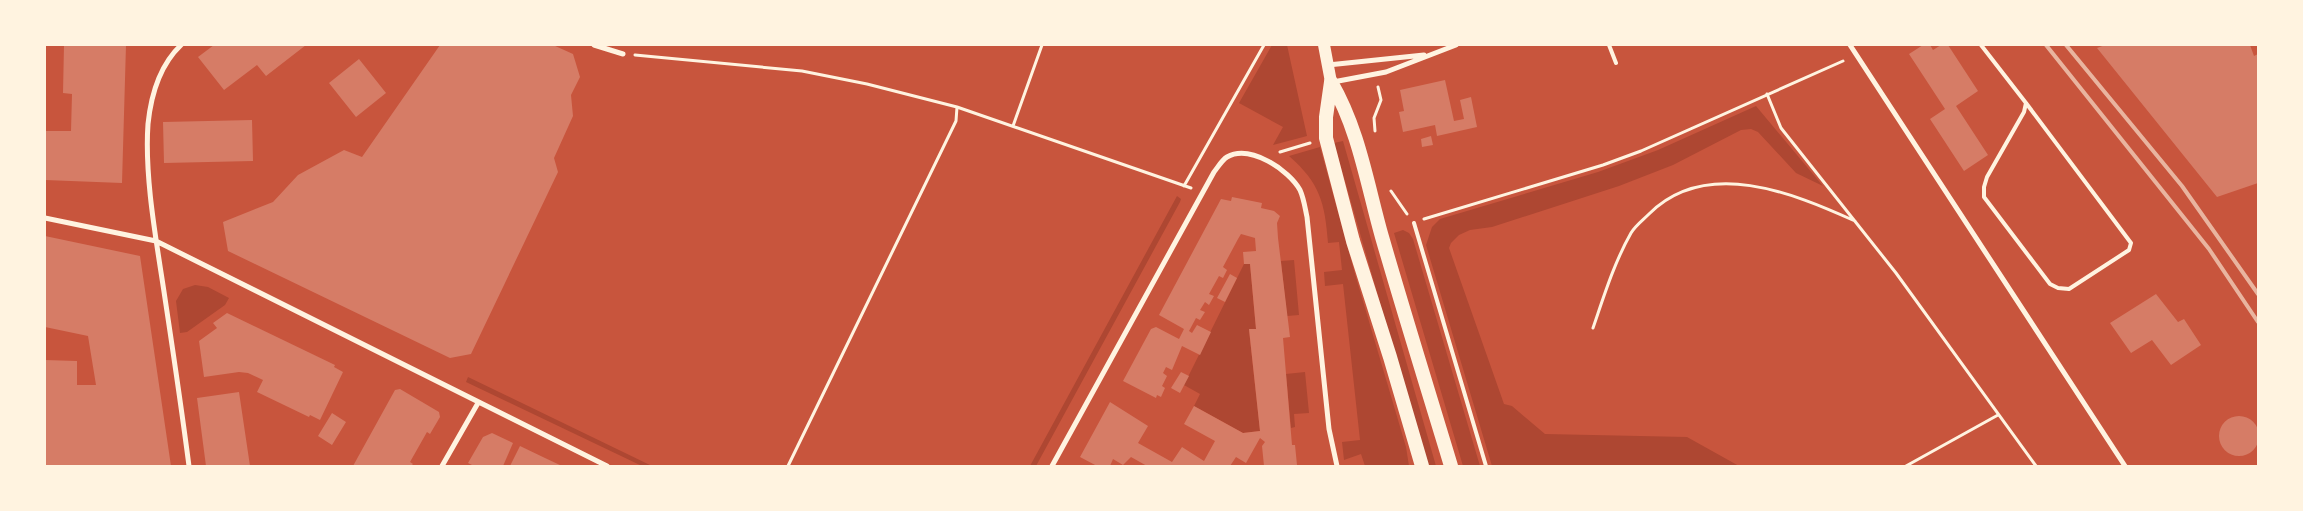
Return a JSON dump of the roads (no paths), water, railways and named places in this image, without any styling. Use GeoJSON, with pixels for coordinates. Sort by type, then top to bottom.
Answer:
{"type":"FeatureCollection","features":[{"type":"Feature","properties":{"kind":"highway"},"geometry":{"type":"LineString","coordinates":[[1331,82],[1326,117],[1326,138],[1353,241],[1422,466]]}},
{"type":"Feature","properties":{"kind":"highway"},"geometry":{"type":"LineString","coordinates":[[1331,82],[1345,106],[1354,131],[1382,236],[1451,466]]}},
{"type":"Feature","properties":{"kind":"main road"},"geometry":{"type":"LineString","coordinates":[[1324,45],[1331,82]]}},
{"type":"Feature","properties":{"kind":"street"},"geometry":{"type":"LineString","coordinates":[[181,45],[162,70],[152,97],[148,123],[148,151],[156,240],[189,466]]}},
{"type":"Feature","properties":{"kind":"street"},"geometry":{"type":"LineString","coordinates":[[594,45],[623,54]]}},
{"type":"Feature","properties":{"kind":"street"},"geometry":{"type":"LineString","coordinates":[[1331,82],[1400,68],[1427,55],[1456,45]]}},
{"type":"Feature","properties":{"kind":"street"},"geometry":{"type":"LineString","coordinates":[[1850,45],[2125,466]]}},
{"type":"Feature","properties":{"kind":"street"},"geometry":{"type":"LineString","coordinates":[[1328,65],[1427,55]]}},
{"type":"Feature","properties":{"kind":"street"},"geometry":{"type":"LineString","coordinates":[[1052,466],[1214,172],[1225,158],[1235,154],[1247,154],[1263,159],[1290,176],[1301,192],[1305,204],[1329,429],[1336,466]]}},
{"type":"Feature","properties":{"kind":"street"},"geometry":{"type":"LineString","coordinates":[[45,218],[156,240],[478,403],[608,466]]}},
{"type":"Feature","properties":{"kind":"street"},"geometry":{"type":"LineString","coordinates":[[442,466],[478,403]]}},
{"type":"Feature","properties":{"kind":"lane"},"geometry":{"type":"LineString","coordinates":[[1610,45],[1616,63]]}},
{"type":"Feature","properties":{"kind":"lane"},"geometry":{"type":"LineString","coordinates":[[1981,45],[2026,103],[2131,243],[2129,250],[2069,289],[2058,288],[2050,284],[1984,197],[1987,177],[2024,112],[2026,103]]}},
{"type":"Feature","properties":{"kind":"lane"},"geometry":{"type":"LineString","coordinates":[[1414,223],[1486,466]]}},
{"type":"Feature","properties":{"kind":"railway"},"geometry":{"type":"LineString","coordinates":[[2046,45],[2209,249],[2258,322]]}},
{"type":"Feature","properties":{"kind":"railway"},"geometry":{"type":"LineString","coordinates":[[2066,45],[2182,186],[2258,294]]}}]}
